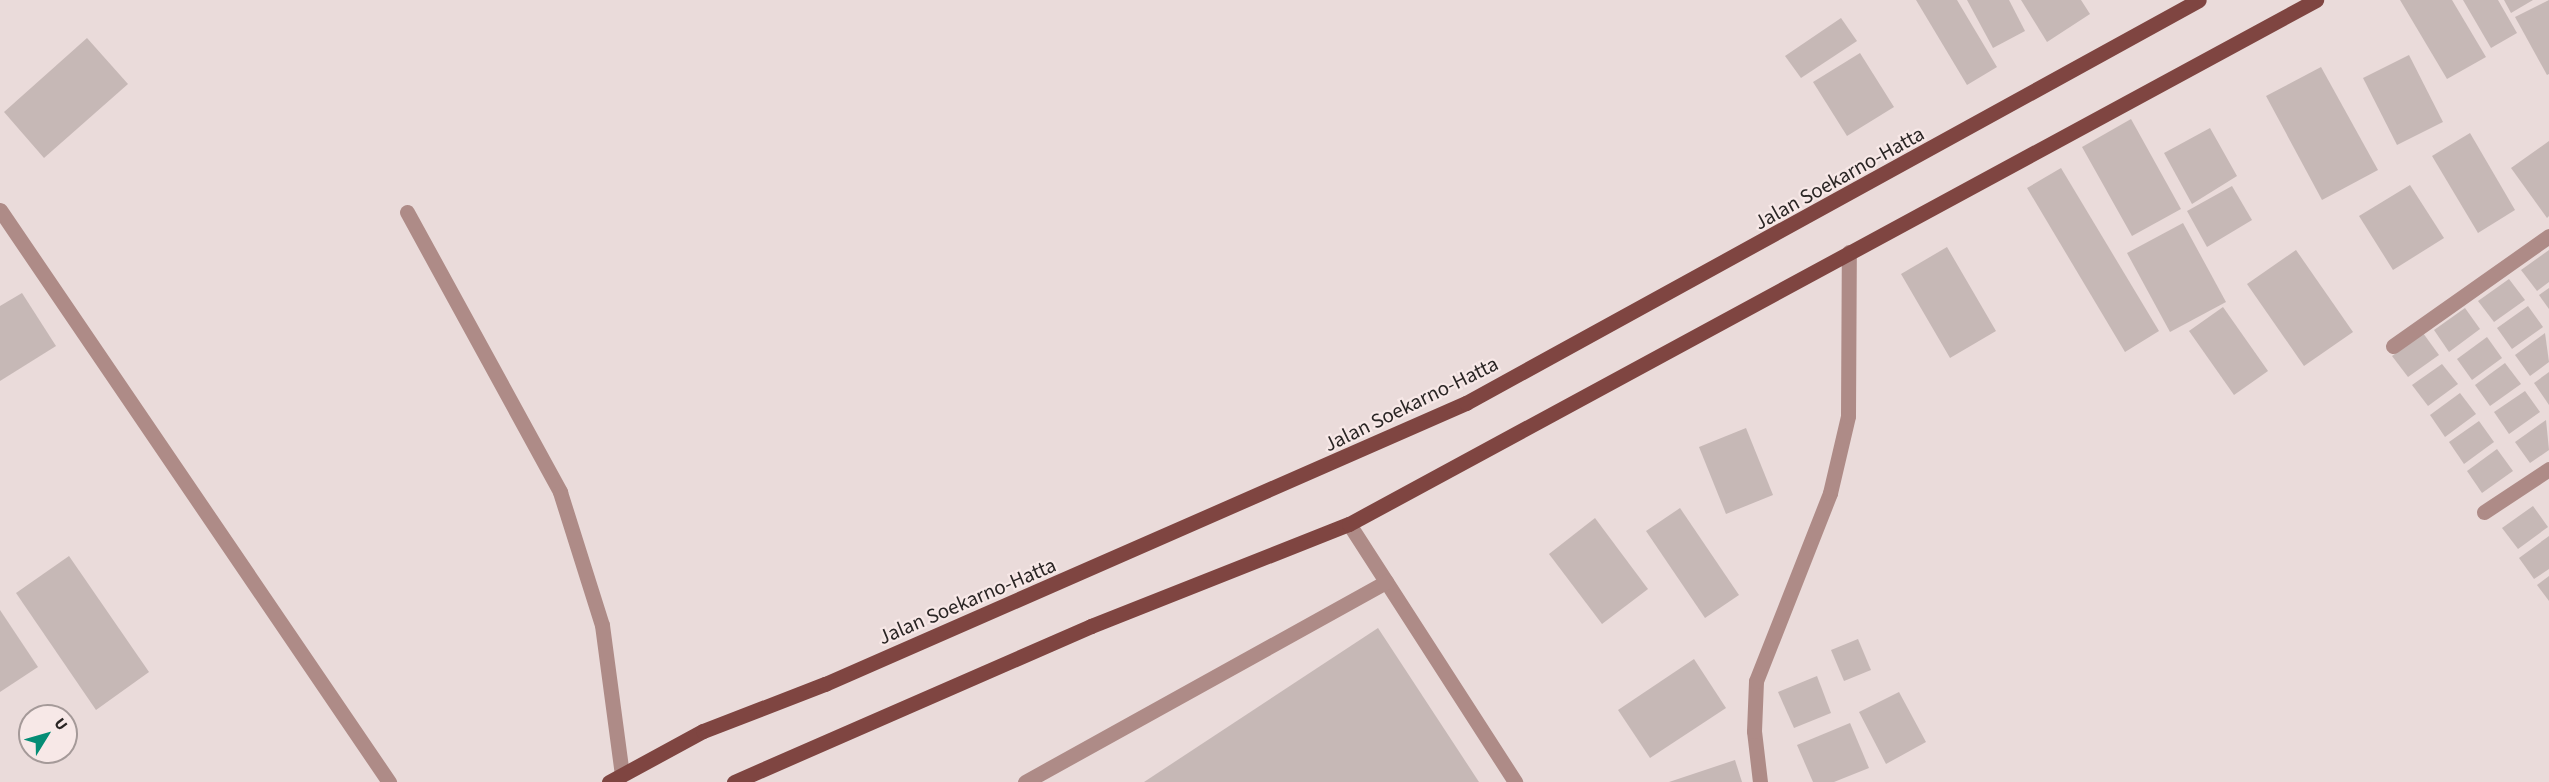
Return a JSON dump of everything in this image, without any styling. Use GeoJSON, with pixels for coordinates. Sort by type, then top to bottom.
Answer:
{"type":"FeatureCollection","features":[{"type":"Feature","properties":{"kind":"main road","name":"Jalan Soekarno-Hatta"},"geometry":{"type":"LineString","coordinates":[[615,778],[703,731],[847,675],[1466,404],[2199,0]]}},
{"type":"Feature","properties":{"kind":"main road"},"geometry":{"type":"LineString","coordinates":[[734,782],[1091,626],[1349,524],[2316,0]]}},
{"type":"Feature","properties":{"kind":"street"},"geometry":{"type":"LineString","coordinates":[[0,210],[389,782]]}},
{"type":"Feature","properties":{"kind":"street"},"geometry":{"type":"LineString","coordinates":[[407,212],[560,492],[602,625],[615,778]]}},
{"type":"Feature","properties":{"kind":"street"},"geometry":{"type":"LineString","coordinates":[[2393,345],[2549,236]]}},
{"type":"Feature","properties":{"kind":"street"},"geometry":{"type":"LineString","coordinates":[[1760,782],[1754,730],[1756,681],[1830,493],[1848,416],[1849,252]]}},
{"type":"Feature","properties":{"kind":"street"},"geometry":{"type":"LineString","coordinates":[[2484,512],[2549,469]]}},
{"type":"Feature","properties":{"kind":"street"},"geometry":{"type":"LineString","coordinates":[[1349,524],[1515,782]]}},
{"type":"Feature","properties":{"kind":"street"},"geometry":{"type":"LineString","coordinates":[[1025,782],[1386,582]]}},
{"type":"Feature","properties":{"kind":"building"},"geometry":{"type":"Polygon","coordinates":[[[1916,0],[1957,0],[1997,67],[1967,85],[1916,0]]]}},
{"type":"Feature","properties":{"kind":"building"},"geometry":{"type":"Polygon","coordinates":[[[1967,0],[2009,0],[2025,31],[1993,48],[1967,0]]]}},
{"type":"Feature","properties":{"kind":"building"},"geometry":{"type":"Polygon","coordinates":[[[2021,0],[2081,0],[2090,14],[2047,42],[2021,0]]]}},
{"type":"Feature","properties":{"kind":"building"},"geometry":{"type":"Polygon","coordinates":[[[2400,0],[2452,0],[2486,57],[2447,79],[2400,0]]]}},
{"type":"Feature","properties":{"kind":"building"},"geometry":{"type":"Polygon","coordinates":[[[2463,0],[2498,0],[2517,33],[2491,48],[2463,0]]]}},
{"type":"Feature","properties":{"kind":"building"},"geometry":{"type":"Polygon","coordinates":[[[2504,0],[2533,0],[2511,13],[2504,0]]]}},
{"type":"Feature","properties":{"kind":"building"},"geometry":{"type":"Polygon","coordinates":[[[2549,0],[2549,74],[2547,75],[2515,17],[2549,0]]]}},
{"type":"Feature","properties":{"kind":"building"},"geometry":{"type":"Polygon","coordinates":[[[1841,18],[1857,41],[1801,78],[1785,56],[1841,18]]]}},
{"type":"Feature","properties":{"kind":"building"},"geometry":{"type":"Polygon","coordinates":[[[87,38],[128,84],[44,158],[4,112],[87,38]]]}},
{"type":"Feature","properties":{"kind":"building"},"geometry":{"type":"Polygon","coordinates":[[[1860,53],[1894,107],[1847,136],[1813,82],[1860,53]]]}},
{"type":"Feature","properties":{"kind":"building"},"geometry":{"type":"Polygon","coordinates":[[[2409,55],[2443,122],[2397,145],[2363,78],[2409,55]]]}},
{"type":"Feature","properties":{"kind":"building"},"geometry":{"type":"Polygon","coordinates":[[[2321,67],[2378,170],[2322,200],[2266,96],[2321,67]]]}},
{"type":"Feature","properties":{"kind":"building"},"geometry":{"type":"Polygon","coordinates":[[[2131,119],[2181,209],[2132,236],[2082,147],[2131,119]]]}},
{"type":"Feature","properties":{"kind":"building"},"geometry":{"type":"Polygon","coordinates":[[[2210,128],[2237,176],[2192,204],[2164,153],[2210,128]]]}},
{"type":"Feature","properties":{"kind":"building"},"geometry":{"type":"Polygon","coordinates":[[[2470,133],[2515,210],[2478,233],[2432,156],[2470,133]]]}},
{"type":"Feature","properties":{"kind":"building"},"geometry":{"type":"Polygon","coordinates":[[[2549,141],[2549,216],[2547,218],[2511,168],[2549,141]]]}},
{"type":"Feature","properties":{"kind":"building"},"geometry":{"type":"Polygon","coordinates":[[[2061,168],[2159,331],[2125,352],[2027,188],[2061,168]]]}},
{"type":"Feature","properties":{"kind":"building"},"geometry":{"type":"Polygon","coordinates":[[[2410,185],[2444,238],[2393,270],[2359,216],[2410,185]]]}},
{"type":"Feature","properties":{"kind":"building"},"geometry":{"type":"Polygon","coordinates":[[[2232,186],[2252,220],[2207,247],[2187,211],[2232,186]]]}},
{"type":"Feature","properties":{"kind":"building"},"geometry":{"type":"Polygon","coordinates":[[[2183,223],[2226,302],[2170,332],[2127,253],[2183,223]]]}},
{"type":"Feature","properties":{"kind":"building"},"geometry":{"type":"Polygon","coordinates":[[[1947,247],[1996,331],[1950,358],[1901,274],[1947,247]]]}},
{"type":"Feature","properties":{"kind":"building"},"geometry":{"type":"Polygon","coordinates":[[[2296,250],[2353,332],[2304,366],[2247,284],[2296,250]]]}},
{"type":"Feature","properties":{"kind":"building"},"geometry":{"type":"Polygon","coordinates":[[[2549,250],[2549,282],[2537,291],[2521,270],[2549,250]]]}},
{"type":"Feature","properties":{"kind":"building"},"geometry":{"type":"Polygon","coordinates":[[[2509,279],[2525,300],[2494,322],[2478,301],[2509,279]]]}},
{"type":"Feature","properties":{"kind":"building"},"geometry":{"type":"Polygon","coordinates":[[[2549,288],[2549,309],[2539,295],[2549,288]]]}},
{"type":"Feature","properties":{"kind":"building"},"geometry":{"type":"Polygon","coordinates":[[[22,293],[56,346],[0,381],[0,306],[22,293]]]}},
{"type":"Feature","properties":{"kind":"building"},"geometry":{"type":"Polygon","coordinates":[[[2528,306],[2543,327],[2512,349],[2497,328],[2528,306]]]}},
{"type":"Feature","properties":{"kind":"building"},"geometry":{"type":"Polygon","coordinates":[[[2223,307],[2268,371],[2234,395],[2189,331],[2223,307]]]}},
{"type":"Feature","properties":{"kind":"building"},"geometry":{"type":"Polygon","coordinates":[[[2465,308],[2480,329],[2449,352],[2434,330],[2465,308]]]}},
{"type":"Feature","properties":{"kind":"building"},"geometry":{"type":"Polygon","coordinates":[[[2423,333],[2439,355],[2408,377],[2392,356],[2423,333]]]}},
{"type":"Feature","properties":{"kind":"building"},"geometry":{"type":"Polygon","coordinates":[[[2545,333],[2549,362],[2530,376],[2515,355],[2545,333]]]}},
{"type":"Feature","properties":{"kind":"building"},"geometry":{"type":"Polygon","coordinates":[[[2487,337],[2502,358],[2472,380],[2457,359],[2487,337]]]}},
{"type":"Feature","properties":{"kind":"building"},"geometry":{"type":"Polygon","coordinates":[[[2505,363],[2521,384],[2490,406],[2475,385],[2505,363]]]}},
{"type":"Feature","properties":{"kind":"building"},"geometry":{"type":"Polygon","coordinates":[[[2442,364],[2458,384],[2428,406],[2412,385],[2442,364]]]}},
{"type":"Feature","properties":{"kind":"building"},"geometry":{"type":"Polygon","coordinates":[[[2549,372],[2549,405],[2534,383],[2549,372]]]}},
{"type":"Feature","properties":{"kind":"building"},"geometry":{"type":"Polygon","coordinates":[[[2525,391],[2540,412],[2509,434],[2494,412],[2525,391]]]}},
{"type":"Feature","properties":{"kind":"building"},"geometry":{"type":"Polygon","coordinates":[[[2460,393],[2476,414],[2445,437],[2430,415],[2460,393]]]}},
{"type":"Feature","properties":{"kind":"building"},"geometry":{"type":"Polygon","coordinates":[[[2546,420],[2549,450],[2530,463],[2515,442],[2546,420]]]}},
{"type":"Feature","properties":{"kind":"building"},"geometry":{"type":"Polygon","coordinates":[[[2479,421],[2494,442],[2464,464],[2449,442],[2479,421]]]}},
{"type":"Feature","properties":{"kind":"building"},"geometry":{"type":"Polygon","coordinates":[[[1746,428],[1773,495],[1726,514],[1699,447],[1746,428]]]}},
{"type":"Feature","properties":{"kind":"building"},"geometry":{"type":"Polygon","coordinates":[[[2497,449],[2513,471],[2482,493],[2467,471],[2497,449]]]}},
{"type":"Feature","properties":{"kind":"building"},"geometry":{"type":"Polygon","coordinates":[[[2533,506],[2548,527],[2518,549],[2502,528],[2533,506]]]}},
{"type":"Feature","properties":{"kind":"building"},"geometry":{"type":"Polygon","coordinates":[[[1680,508],[1739,595],[1705,618],[1646,531],[1680,508]]]}},
{"type":"Feature","properties":{"kind":"building"},"geometry":{"type":"Polygon","coordinates":[[[1595,518],[1648,589],[1602,624],[1549,554],[1595,518]]]}},
{"type":"Feature","properties":{"kind":"building"},"geometry":{"type":"Polygon","coordinates":[[[2549,536],[2549,569],[2534,579],[2519,558],[2549,536]]]}},
{"type":"Feature","properties":{"kind":"building"},"geometry":{"type":"Polygon","coordinates":[[[69,556],[149,672],[96,710],[16,593],[69,556]]]}},
{"type":"Feature","properties":{"kind":"building"},"geometry":{"type":"Polygon","coordinates":[[[2549,576],[2549,601],[2537,585],[2549,576]]]}},
{"type":"Feature","properties":{"kind":"building"},"geometry":{"type":"Polygon","coordinates":[[[0,610],[38,667],[0,692],[0,610]]]}},
{"type":"Feature","properties":{"kind":"building"},"geometry":{"type":"Polygon","coordinates":[[[1378,628],[1479,782],[1144,782],[1378,628]]]}},
{"type":"Feature","properties":{"kind":"building"},"geometry":{"type":"Polygon","coordinates":[[[1858,639],[1871,670],[1844,681],[1831,650],[1858,639]]]}},
{"type":"Feature","properties":{"kind":"building"},"geometry":{"type":"Polygon","coordinates":[[[1694,659],[1726,708],[1650,758],[1618,710],[1694,659]]]}},
{"type":"Feature","properties":{"kind":"building"},"geometry":{"type":"Polygon","coordinates":[[[1817,676],[1831,713],[1794,728],[1778,692],[1817,676]]]}},
{"type":"Feature","properties":{"kind":"building"},"geometry":{"type":"Polygon","coordinates":[[[1899,692],[1926,742],[1886,764],[1859,712],[1899,692]]]}},
{"type":"Feature","properties":{"kind":"building"},"geometry":{"type":"Polygon","coordinates":[[[1850,723],[1869,768],[1834,782],[1813,782],[1797,745],[1850,723]]]}},
{"type":"Feature","properties":{"kind":"building"},"geometry":{"type":"Polygon","coordinates":[[[1735,760],[1742,782],[1669,782],[1735,760]]]}}]}
